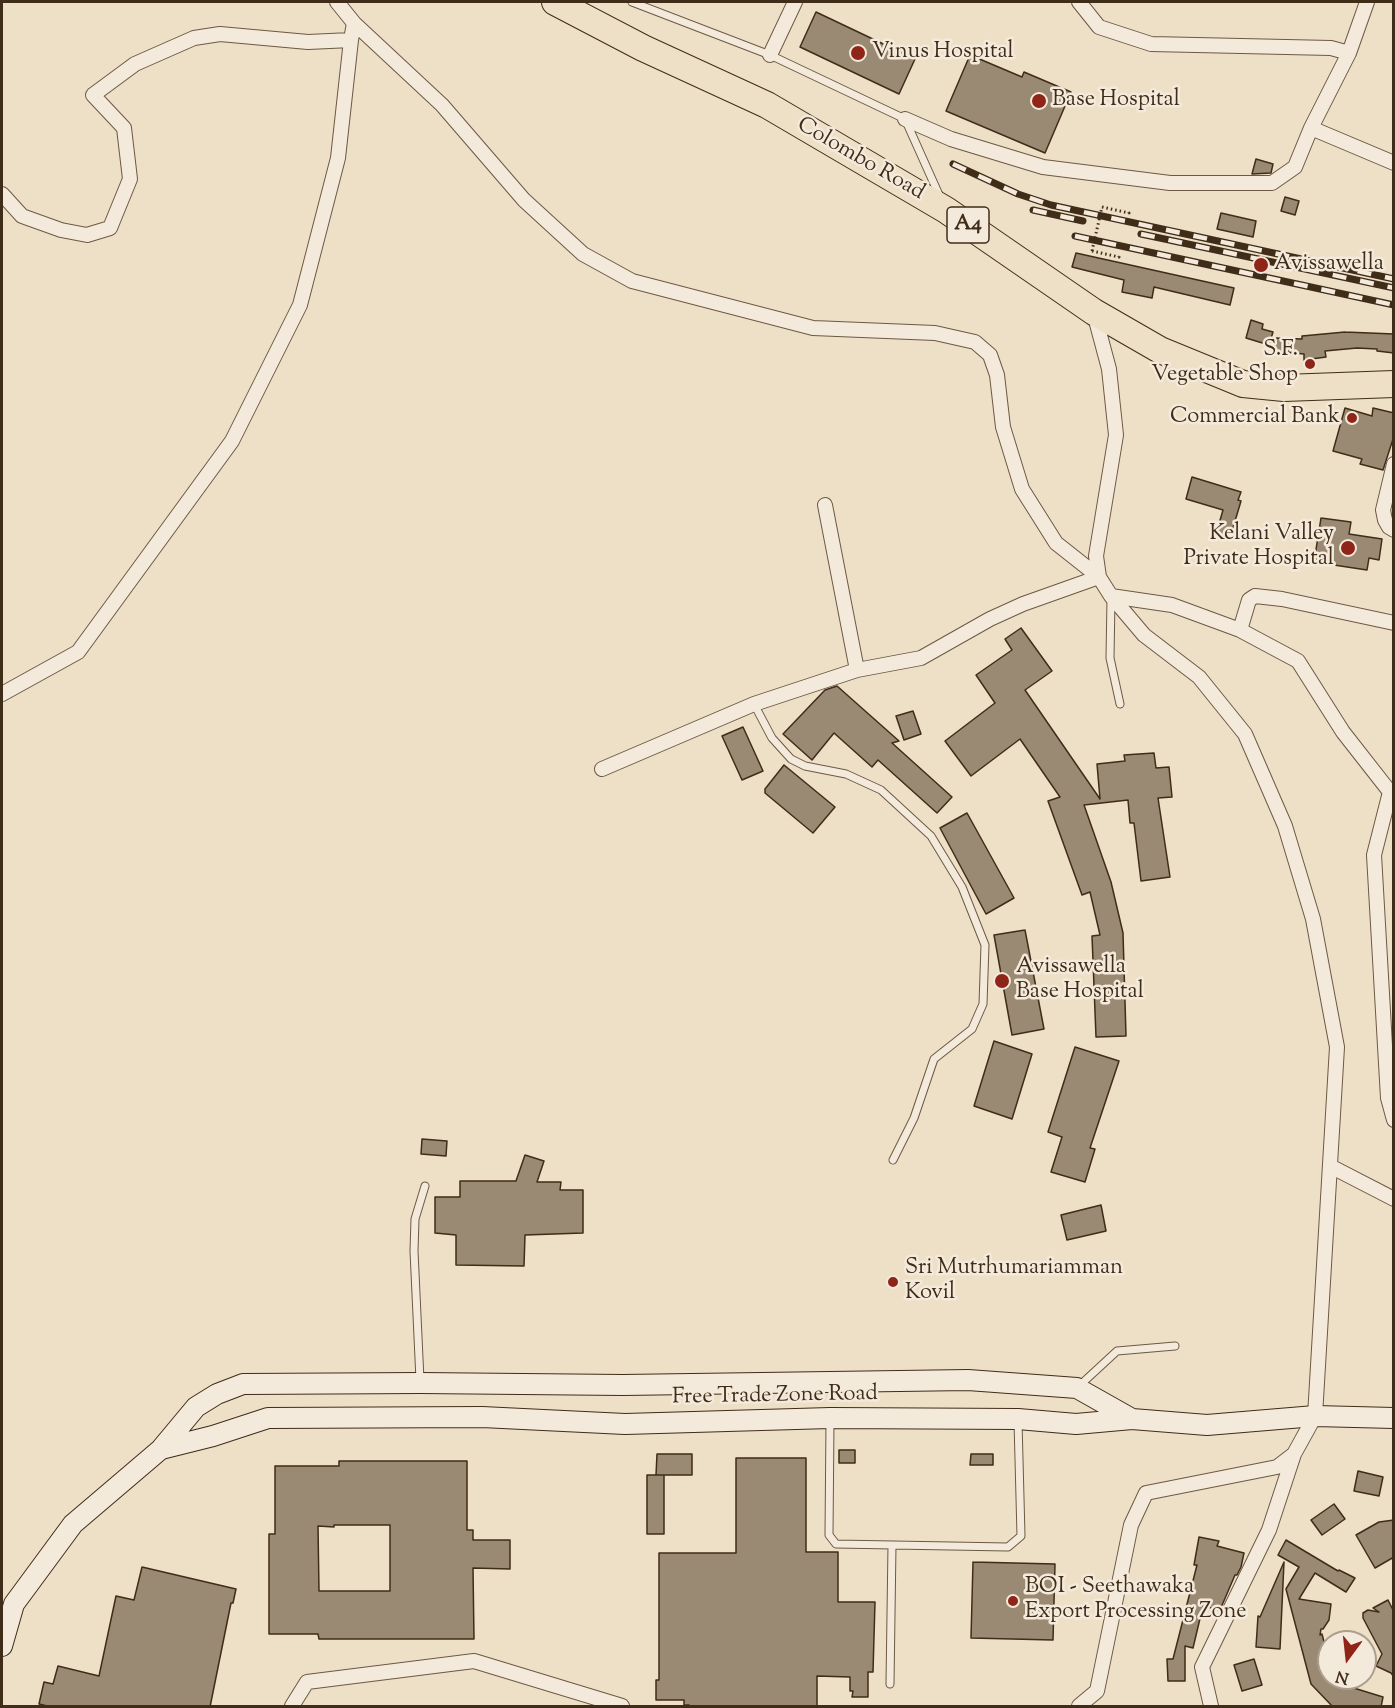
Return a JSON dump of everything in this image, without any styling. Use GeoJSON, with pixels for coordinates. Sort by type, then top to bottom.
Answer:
{"type":"FeatureCollection","features":[{"type":"Feature","properties":{"kind":"highway","name":"Colombo Road"},"geometry":{"type":"LineString","coordinates":[[555,2],[643,48],[767,105],[946,210],[1094,312],[1160,350],[1243,384],[1284,388],[1394,384]]}},
{"type":"Feature","properties":{"kind":"street"},"geometry":{"type":"LineString","coordinates":[[337,2],[354,23],[442,105],[533,208],[583,254],[633,281],[813,328],[935,333],[975,342],[990,355],[997,375],[1003,427],[1022,489],[1056,543],[1099,577],[1111,596],[1144,635],[1199,677],[1245,734],[1285,826],[1313,919],[1336,1047],[1315,1416],[1294,1454],[1269,1530],[1202,1666],[1211,1707]]}},
{"type":"Feature","properties":{"kind":"street"},"geometry":{"type":"LineString","coordinates":[[770,55],[795,2]]}},
{"type":"Feature","properties":{"kind":"street"},"geometry":{"type":"LineString","coordinates":[[1079,2],[1099,27],[1151,44],[1331,48],[1349,53]]}},
{"type":"Feature","properties":{"kind":"street"},"geometry":{"type":"LineString","coordinates":[[905,119],[951,139],[1043,167],[1170,183],[1272,183],[1295,167],[1311,128],[1349,53],[1367,2]]}},
{"type":"Feature","properties":{"kind":"street"},"geometry":{"type":"LineString","coordinates":[[2,694],[78,652],[232,441],[300,305],[338,158],[354,23]]}},
{"type":"Feature","properties":{"kind":"street"},"geometry":{"type":"LineString","coordinates":[[2,194],[21,216],[61,230],[87,235],[110,228],[130,179],[124,128],[93,95],[135,64],[194,38],[220,34],[308,42],[351,39]]}},
{"type":"Feature","properties":{"kind":"street"},"geometry":{"type":"LineString","coordinates":[[1311,128],[1394,163]]}},
{"type":"Feature","properties":{"kind":"street"},"geometry":{"type":"LineString","coordinates":[[1094,312],[1109,369],[1116,435],[1096,556],[1099,577]]}},
{"type":"Feature","properties":{"kind":"street"},"geometry":{"type":"LineString","coordinates":[[1394,464],[1383,510],[1385,520],[1394,530]]}},
{"type":"Feature","properties":{"kind":"street"},"geometry":{"type":"LineString","coordinates":[[825,505],[857,670]]}},
{"type":"Feature","properties":{"kind":"street"},"geometry":{"type":"LineString","coordinates":[[602,769],[754,704],[857,670],[921,658],[990,619],[1023,604],[1099,577]]}},
{"type":"Feature","properties":{"kind":"street"},"geometry":{"type":"LineString","coordinates":[[1111,596],[1172,605],[1240,630],[1298,661],[1343,732],[1391,798],[1374,855],[1388,1098],[1394,1120]]}},
{"type":"Feature","properties":{"kind":"street"},"geometry":{"type":"LineString","coordinates":[[1240,630],[1249,600],[1255,596],[1282,599],[1394,623]]}},
{"type":"Feature","properties":{"kind":"street"},"geometry":{"type":"LineString","coordinates":[[1330,1166],[1394,1199]]}},
{"type":"Feature","properties":{"kind":"street","name":"Free Trade Zone Road"},"geometry":{"type":"LineString","coordinates":[[2,1646],[14,1604],[73,1524],[161,1449],[196,1407],[217,1394],[243,1384],[623,1385],[968,1380],[1077,1388]]}},
{"type":"Feature","properties":{"kind":"street"},"geometry":{"type":"LineString","coordinates":[[1077,1388],[1132,1419]]}},
{"type":"Feature","properties":{"kind":"street","name":"Free Trade Zone Road"},"geometry":{"type":"LineString","coordinates":[[161,1449],[213,1436],[268,1418],[482,1417],[625,1424],[830,1418],[1018,1419],[1076,1424],[1132,1419],[1207,1425],[1315,1416],[1394,1418]]}},
{"type":"Feature","properties":{"kind":"street"},"geometry":{"type":"LineString","coordinates":[[1079,1707],[1097,1691],[1131,1525],[1146,1493],[1277,1467],[1294,1454]]}},
{"type":"Feature","properties":{"kind":"street"},"geometry":{"type":"LineString","coordinates":[[292,1707],[307,1682],[474,1661],[622,1707]]}},
{"type":"Feature","properties":{"kind":"lane"},"geometry":{"type":"LineString","coordinates":[[632,2],[770,55],[905,119],[946,210]]}},
{"type":"Feature","properties":{"kind":"lane"},"geometry":{"type":"LineString","coordinates":[[1111,596],[1110,657],[1120,704]]}},
{"type":"Feature","properties":{"kind":"lane"},"geometry":{"type":"LineString","coordinates":[[754,704],[772,738],[791,759],[805,766],[846,774],[881,790],[931,836],[962,886],[985,945],[983,1004],[972,1029],[934,1059],[914,1118],[893,1161]]}},
{"type":"Feature","properties":{"kind":"lane"},"geometry":{"type":"LineString","coordinates":[[420,1383],[414,1251],[415,1219],[424,1186]]}},
{"type":"Feature","properties":{"kind":"lane"},"geometry":{"type":"LineString","coordinates":[[1077,1388],[1117,1351],[1175,1346]]}},
{"type":"Feature","properties":{"kind":"lane"},"geometry":{"type":"LineString","coordinates":[[830,1418],[829,1535],[836,1544],[1008,1547],[1021,1536],[1018,1419]]}},
{"type":"Feature","properties":{"kind":"lane"},"geometry":{"type":"LineString","coordinates":[[890,1684],[892,1545]]}},
{"type":"Feature","properties":{"kind":"path"},"geometry":{"type":"LineString","coordinates":[[1119,255],[1119,257],[1092,251],[1102,207],[1129,213],[1128,215]]}},
{"type":"Feature","properties":{"kind":"building","name":"Vinus Hospital"},"geometry":{"type":"Polygon","coordinates":[[[816,12],[915,59],[899,94],[800,47],[816,12]]]}},
{"type":"Feature","properties":{"kind":"building","name":"Base Hospital"},"geometry":{"type":"Polygon","coordinates":[[[970,55],[1022,77],[1024,72],[1071,92],[1045,153],[946,111],[970,55]]]}},
{"type":"Feature","properties":{"kind":"building"},"geometry":{"type":"Polygon","coordinates":[[[1256,159],[1273,164],[1271,173],[1252,174],[1256,159]]]}},
{"type":"Feature","properties":{"kind":"building"},"geometry":{"type":"Polygon","coordinates":[[[1285,197],[1299,201],[1295,215],[1281,211],[1285,197]]]}},
{"type":"Feature","properties":{"kind":"building"},"geometry":{"type":"Polygon","coordinates":[[[1221,213],[1256,221],[1253,237],[1217,229],[1221,213]]]}},
{"type":"Feature","properties":{"kind":"building"},"geometry":{"type":"Polygon","coordinates":[[[1076,253],[1234,288],[1230,305],[1154,287],[1152,298],[1122,292],[1124,280],[1072,267],[1076,253]]]}},
{"type":"Feature","properties":{"kind":"building"},"geometry":{"type":"Polygon","coordinates":[[[1251,320],[1263,324],[1262,329],[1273,332],[1269,345],[1246,338],[1251,320]]]}},
{"type":"Feature","properties":{"kind":"building"},"geometry":{"type":"Polygon","coordinates":[[[1345,332],[1394,334],[1394,353],[1357,348],[1325,351],[1326,357],[1304,360],[1304,354],[1273,351],[1275,338],[1302,339],[1302,336],[1345,332]]]}},
{"type":"Feature","properties":{"kind":"building"},"geometry":{"type":"Polygon","coordinates":[[[1345,408],[1372,416],[1373,408],[1394,413],[1394,436],[1383,470],[1360,464],[1362,459],[1333,451],[1345,408]]]}},
{"type":"Feature","properties":{"kind":"building"},"geometry":{"type":"Polygon","coordinates":[[[1192,477],[1241,492],[1238,500],[1241,501],[1230,538],[1216,534],[1223,510],[1186,499],[1192,477]]]}},
{"type":"Feature","properties":{"kind":"building","name":"Kelani Valley Private Hospital"},"geometry":{"type":"Polygon","coordinates":[[[1321,518],[1351,522],[1349,534],[1382,539],[1379,560],[1369,558],[1367,570],[1314,562],[1321,518]]]}},
{"type":"Feature","properties":{"kind":"building"},"geometry":{"type":"Polygon","coordinates":[[[1021,628],[1052,671],[1025,690],[1100,799],[1097,764],[1125,761],[1124,755],[1154,753],[1156,768],[1169,767],[1172,797],[1158,798],[1170,877],[1141,881],[1134,823],[1130,823],[1128,800],[1084,805],[1111,882],[1123,933],[1126,1036],[1096,1037],[1092,936],[1100,935],[1090,892],[1082,895],[1048,801],[1060,797],[1020,739],[971,776],[945,741],[995,703],[976,675],[1012,650],[1005,639],[1021,628]]]}},
{"type":"Feature","properties":{"kind":"building"},"geometry":{"type":"Polygon","coordinates":[[[837,686],[899,741],[892,743],[952,797],[937,813],[878,760],[872,767],[834,733],[812,760],[783,734],[825,690],[837,686]]]}},
{"type":"Feature","properties":{"kind":"building"},"geometry":{"type":"Polygon","coordinates":[[[913,711],[921,734],[904,740],[896,716],[913,711]]]}},
{"type":"Feature","properties":{"kind":"building"},"geometry":{"type":"Polygon","coordinates":[[[743,727],[763,771],[742,780],[722,736],[743,727]]]}},
{"type":"Feature","properties":{"kind":"building"},"geometry":{"type":"Polygon","coordinates":[[[784,765],[835,807],[813,833],[765,793],[765,789],[784,765]]]}},
{"type":"Feature","properties":{"kind":"building"},"geometry":{"type":"Polygon","coordinates":[[[967,813],[1014,898],[986,914],[940,828],[967,813]]]}},
{"type":"Feature","properties":{"kind":"building"},"geometry":{"type":"Polygon","coordinates":[[[1025,930],[1044,1029],[1012,1035],[994,935],[1025,930]]]}},
{"type":"Feature","properties":{"kind":"building"},"geometry":{"type":"Polygon","coordinates":[[[994,1041],[1032,1054],[1012,1119],[974,1106],[994,1041]]]}},
{"type":"Feature","properties":{"kind":"building"},"geometry":{"type":"Polygon","coordinates":[[[1075,1047],[1119,1061],[1090,1148],[1095,1149],[1085,1182],[1051,1172],[1062,1137],[1048,1132],[1075,1047]]]}},
{"type":"Feature","properties":{"kind":"building"},"geometry":{"type":"Polygon","coordinates":[[[422,1139],[447,1141],[446,1156],[421,1154],[422,1139]]]}},
{"type":"Feature","properties":{"kind":"building"},"geometry":{"type":"Polygon","coordinates":[[[525,1155],[544,1161],[537,1182],[561,1182],[560,1190],[583,1190],[583,1233],[525,1235],[524,1266],[456,1265],[456,1235],[435,1233],[435,1197],[460,1197],[460,1181],[516,1181],[525,1155]]]}},
{"type":"Feature","properties":{"kind":"building"},"geometry":{"type":"Polygon","coordinates":[[[1101,1205],[1106,1231],[1067,1240],[1061,1215],[1101,1205]]]}},
{"type":"Feature","properties":{"kind":"building"},"geometry":{"type":"Polygon","coordinates":[[[839,1450],[855,1450],[855,1463],[839,1463],[839,1450]]]}},
{"type":"Feature","properties":{"kind":"building"},"geometry":{"type":"Polygon","coordinates":[[[657,1454],[692,1454],[692,1475],[656,1475],[657,1454]]]}},
{"type":"Feature","properties":{"kind":"building"},"geometry":{"type":"Polygon","coordinates":[[[971,1454],[993,1454],[993,1465],[970,1465],[971,1454]]]}},
{"type":"Feature","properties":{"kind":"building"},"geometry":{"type":"Polygon","coordinates":[[[736,1458],[806,1458],[806,1552],[838,1552],[838,1602],[875,1602],[873,1672],[868,1672],[868,1697],[852,1697],[850,1677],[817,1676],[817,1707],[689,1707],[689,1705],[684,1705],[684,1700],[656,1700],[656,1680],[659,1680],[659,1553],[736,1553],[736,1458]]]}},
{"type":"Feature","properties":{"kind":"building"},"geometry":{"type":"Polygon","coordinates":[[[339,1461],[467,1461],[467,1530],[473,1530],[473,1540],[510,1540],[510,1569],[473,1568],[474,1639],[319,1639],[318,1634],[269,1634],[269,1534],[275,1534],[275,1466],[339,1466],[339,1461]],[[390,1525],[318,1526],[319,1591],[390,1591],[390,1525]]]}},
{"type":"Feature","properties":{"kind":"building"},"geometry":{"type":"Polygon","coordinates":[[[1358,1471],[1383,1477],[1379,1496],[1354,1491],[1358,1471]]]}},
{"type":"Feature","properties":{"kind":"building"},"geometry":{"type":"Polygon","coordinates":[[[647,1475],[664,1475],[664,1534],[647,1534],[647,1475]]]}},
{"type":"Feature","properties":{"kind":"building"},"geometry":{"type":"Polygon","coordinates":[[[1334,1504],[1345,1519],[1322,1535],[1311,1520],[1334,1504]]]}},
{"type":"Feature","properties":{"kind":"building"},"geometry":{"type":"Polygon","coordinates":[[[1394,1520],[1394,1557],[1375,1568],[1356,1535],[1379,1522],[1394,1520]]]}},
{"type":"Feature","properties":{"kind":"building"},"geometry":{"type":"Polygon","coordinates":[[[1199,1537],[1219,1541],[1217,1546],[1244,1553],[1241,1567],[1235,1575],[1220,1610],[1203,1606],[1193,1648],[1185,1646],[1185,1681],[1168,1681],[1167,1659],[1173,1659],[1197,1565],[1194,1565],[1199,1537]]]}},
{"type":"Feature","properties":{"kind":"building"},"geometry":{"type":"Polygon","coordinates":[[[1286,1540],[1338,1571],[1355,1578],[1346,1592],[1315,1573],[1299,1599],[1331,1604],[1329,1620],[1323,1629],[1317,1630],[1317,1690],[1360,1690],[1383,1697],[1381,1707],[1333,1707],[1311,1684],[1286,1589],[1299,1567],[1278,1555],[1286,1540]]]}},
{"type":"Feature","properties":{"kind":"building","name":"BOI - Seethawaka Export Processing Zone"},"geometry":{"type":"Polygon","coordinates":[[[973,1562],[1055,1564],[1053,1640],[971,1638],[973,1562]]]}},
{"type":"Feature","properties":{"kind":"building"},"geometry":{"type":"Polygon","coordinates":[[[1284,1562],[1280,1649],[1256,1647],[1258,1616],[1260,1617],[1284,1562]]]}},
{"type":"Feature","properties":{"kind":"building"},"geometry":{"type":"Polygon","coordinates":[[[142,1567],[236,1589],[233,1603],[231,1603],[210,1707],[51,1707],[39,1704],[44,1682],[53,1684],[58,1666],[99,1676],[116,1596],[134,1600],[142,1567]]]}},
{"type":"Feature","properties":{"kind":"building"},"geometry":{"type":"Polygon","coordinates":[[[1388,1600],[1394,1612],[1394,1677],[1391,1673],[1377,1666],[1382,1654],[1377,1645],[1377,1630],[1369,1630],[1363,1618],[1363,1613],[1368,1610],[1379,1612],[1373,1608],[1388,1600]]]}},
{"type":"Feature","properties":{"kind":"building"},"geometry":{"type":"Polygon","coordinates":[[[1254,1659],[1262,1685],[1242,1691],[1234,1665],[1254,1659]]]}},
{"type":"Feature","properties":{"kind":"railway"},"geometry":{"type":"LineString","coordinates":[[953,164],[1018,194],[1051,205],[1394,279]]}},
{"type":"Feature","properties":{"kind":"railway"},"geometry":{"type":"LineString","coordinates":[[1033,210],[1083,221]]}},
{"type":"Feature","properties":{"kind":"railway"},"geometry":{"type":"LineString","coordinates":[[1141,234],[1394,288]]}},
{"type":"Feature","properties":{"kind":"railway"},"geometry":{"type":"LineString","coordinates":[[1075,236],[1394,305]]}},
{"type":"Feature","properties":{"kind":"place","name":"Vinus Hospital"},"geometry":{"type":"Point","coordinates":[858,53]}},
{"type":"Feature","properties":{"kind":"place","name":"Base Hospital"},"geometry":{"type":"Point","coordinates":[1039,101]}},
{"type":"Feature","properties":{"kind":"place","name":"Avissawella"},"geometry":{"type":"Point","coordinates":[1261,265]}},
{"type":"Feature","properties":{"kind":"place","name":"S.F. Vegetable Shop"},"geometry":{"type":"Point","coordinates":[1310,364]}},
{"type":"Feature","properties":{"kind":"place","name":"Commercial Bank"},"geometry":{"type":"Point","coordinates":[1352,418]}},
{"type":"Feature","properties":{"kind":"place","name":"Kelani Valley Private Hospital"},"geometry":{"type":"Point","coordinates":[1348,548]}},
{"type":"Feature","properties":{"kind":"place","name":"Avissawella Base Hospital"},"geometry":{"type":"Point","coordinates":[1002,981]}},
{"type":"Feature","properties":{"kind":"place","name":"Sri Mutrhumariamman Kovil"},"geometry":{"type":"Point","coordinates":[893,1282]}},
{"type":"Feature","properties":{"kind":"place","name":"BOI - Seethawaka Export Processing Zone"},"geometry":{"type":"Point","coordinates":[1013,1601]}}]}
